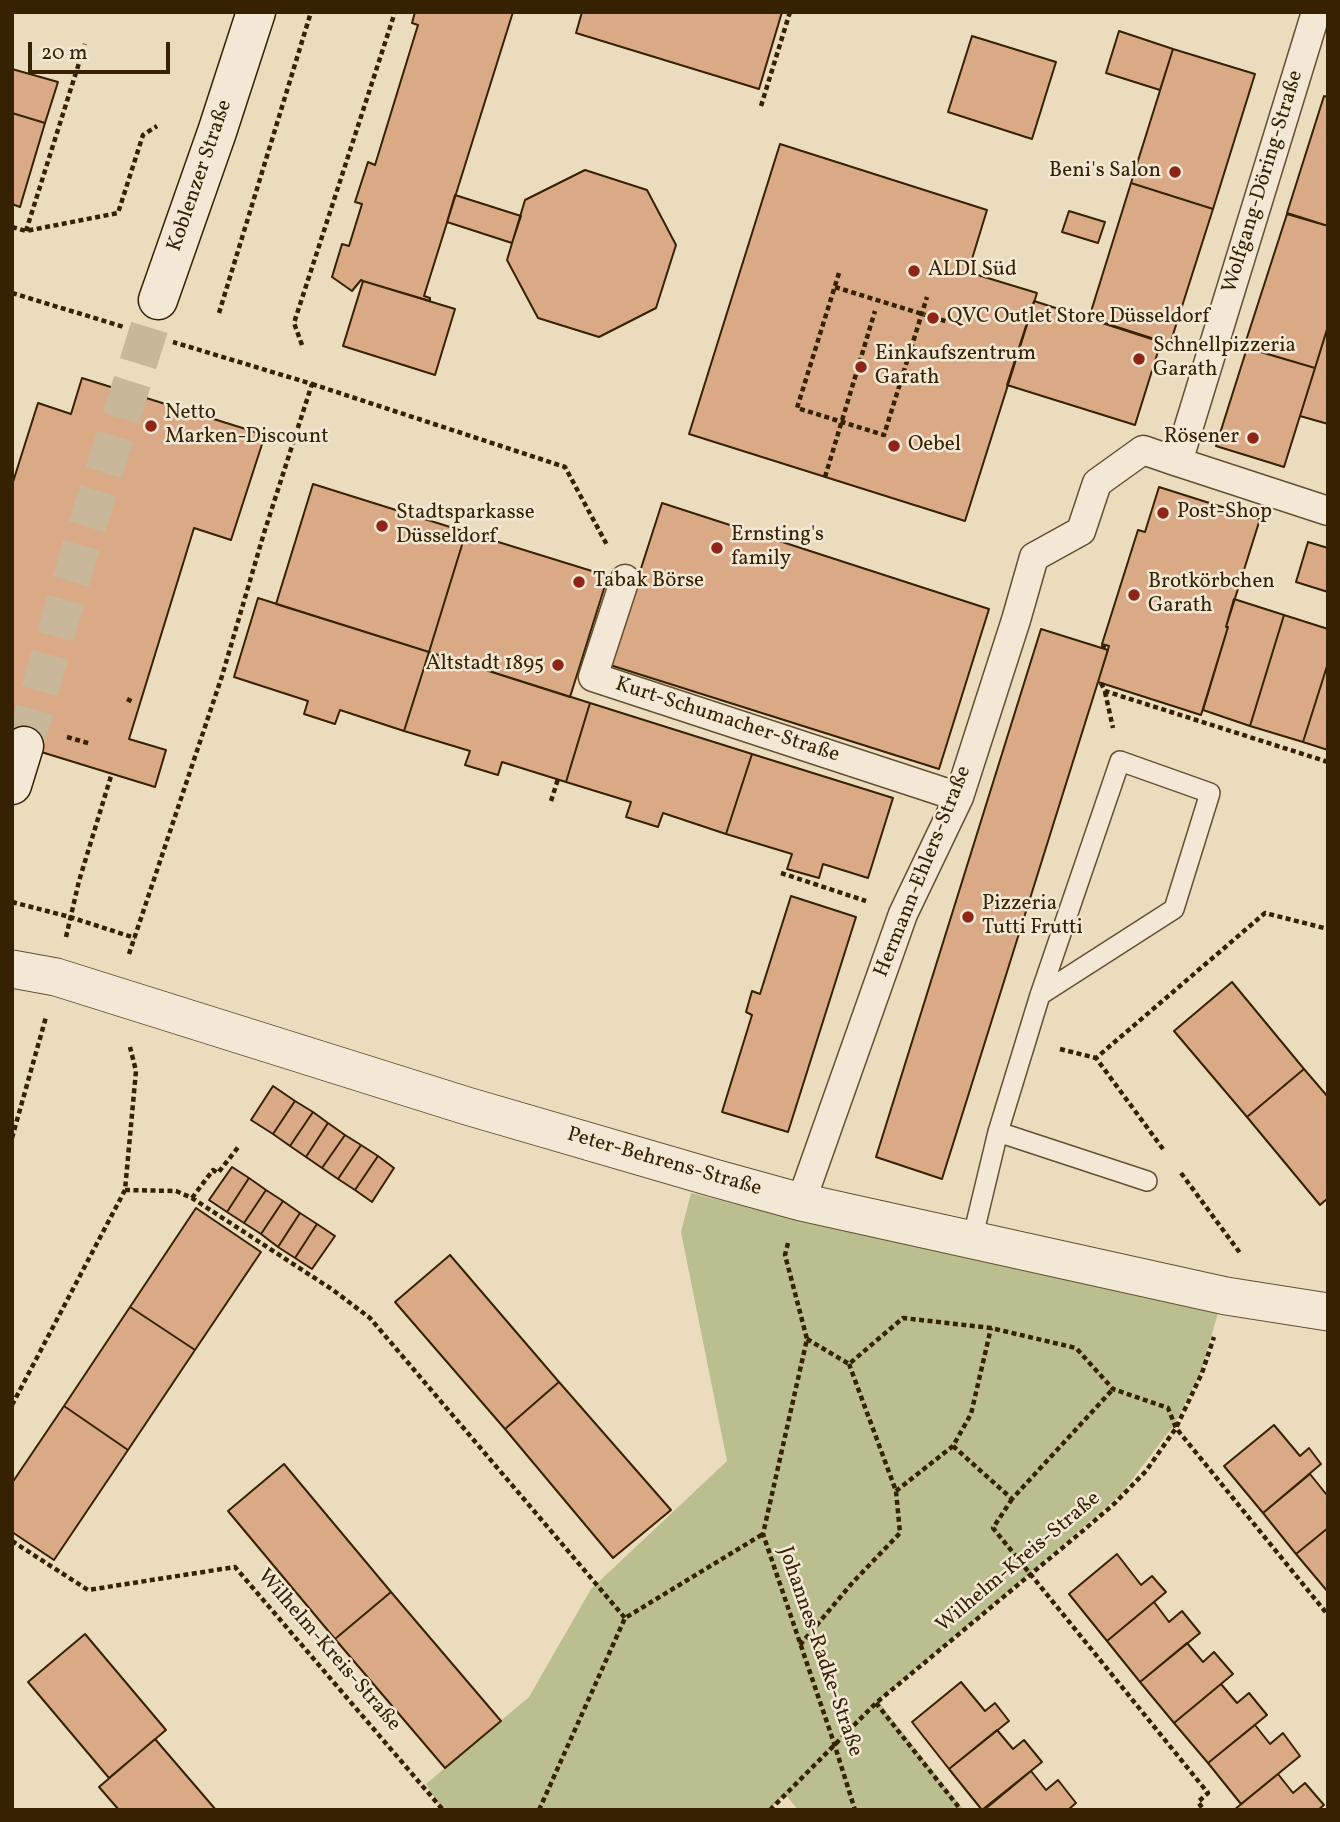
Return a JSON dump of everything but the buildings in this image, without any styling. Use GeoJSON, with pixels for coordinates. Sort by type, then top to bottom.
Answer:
{"type":"FeatureCollection","features":[{"type":"Feature","properties":{"kind":"main road","name":"Koblenzer Straße"},"geometry":{"type":"LineString","coordinates":[[158,300],[256,12]]}},
{"type":"Feature","properties":{"kind":"main road"},"geometry":{"type":"LineString","coordinates":[[12,785],[24,747]]}},
{"type":"Feature","properties":{"kind":"street","name":"Wolfgang-Döring-Straße"},"geometry":{"type":"LineString","coordinates":[[1178,461],[1316,12]]}},
{"type":"Feature","properties":{"kind":"street","name":"Hermann-Ehlers-Straße"},"geometry":{"type":"LineString","coordinates":[[801,1202],[903,914],[959,797],[1034,557],[1082,531],[1097,483],[1143,450],[1178,461]]}},
{"type":"Feature","properties":{"kind":"street"},"geometry":{"type":"LineString","coordinates":[[1178,461],[1328,510]]}},
{"type":"Feature","properties":{"kind":"street","name":"Kurt-Schumacher-Straße"},"geometry":{"type":"LineString","coordinates":[[625,579],[593,677],[959,797]]}},
{"type":"Feature","properties":{"kind":"street","name":"Peter-Behrens-Straße"},"geometry":{"type":"LineString","coordinates":[[12,969],[56,976],[467,1106],[801,1202],[1226,1296],[1328,1312]]}},
{"type":"Feature","properties":{"kind":"lane"},"geometry":{"type":"LineString","coordinates":[[972,1240],[999,1132],[1040,995],[1120,761],[1210,793],[1174,909],[1040,995]]}},
{"type":"Feature","properties":{"kind":"lane"},"geometry":{"type":"LineString","coordinates":[[999,1132],[1147,1181]]}},
{"type":"Feature","properties":{"kind":"path"},"geometry":{"type":"LineString","coordinates":[[219,313],[311,12]]}},
{"type":"Feature","properties":{"kind":"path"},"geometry":{"type":"LineString","coordinates":[[302,345],[294,323],[395,12]]}},
{"type":"Feature","properties":{"kind":"path"},"geometry":{"type":"LineString","coordinates":[[761,106],[790,12]]}},
{"type":"Feature","properties":{"kind":"path"},"geometry":{"type":"LineString","coordinates":[[26,232],[85,44]]}},
{"type":"Feature","properties":{"kind":"path"},"geometry":{"type":"LineString","coordinates":[[12,227],[26,232],[118,213],[143,135],[157,126]]}},
{"type":"Feature","properties":{"kind":"path"},"geometry":{"type":"LineString","coordinates":[[839,273],[797,408],[884,435],[927,298]]}},
{"type":"Feature","properties":{"kind":"path"},"geometry":{"type":"LineString","coordinates":[[835,287],[948,322]]}},
{"type":"Feature","properties":{"kind":"path"},"geometry":{"type":"LineString","coordinates":[[12,293],[128,328]]}},
{"type":"Feature","properties":{"kind":"path"},"geometry":{"type":"LineString","coordinates":[[825,477],[875,311]]}},
{"type":"Feature","properties":{"kind":"path"},"geometry":{"type":"LineString","coordinates":[[167,340],[312,384],[565,467],[625,579]]}},
{"type":"Feature","properties":{"kind":"path"},"geometry":{"type":"LineString","coordinates":[[12,1405],[125,1189],[136,1071],[116,994],[222,676],[312,384]]}},
{"type":"Feature","properties":{"kind":"path"},"geometry":{"type":"LineString","coordinates":[[1101,646],[1108,648]]}},
{"type":"Feature","properties":{"kind":"path"},"geometry":{"type":"LineString","coordinates":[[1101,683],[1105,691],[1328,762]]}},
{"type":"Feature","properties":{"kind":"path"},"geometry":{"type":"LineString","coordinates":[[127,699],[133,702]]}},
{"type":"Feature","properties":{"kind":"path"},"geometry":{"type":"LineString","coordinates":[[70,917],[111,776]]}},
{"type":"Feature","properties":{"kind":"path"},"geometry":{"type":"LineString","coordinates":[[551,801],[558,779]]}},
{"type":"Feature","properties":{"kind":"path"},"geometry":{"type":"LineString","coordinates":[[781,873],[903,914]]}},
{"type":"Feature","properties":{"kind":"path"},"geometry":{"type":"LineString","coordinates":[[69,878],[79,881]]}},
{"type":"Feature","properties":{"kind":"path"},"geometry":{"type":"LineString","coordinates":[[12,902],[135,938]]}},
{"type":"Feature","properties":{"kind":"path"},"geometry":{"type":"LineString","coordinates":[[1096,1058],[1265,913],[1328,929]]}},
{"type":"Feature","properties":{"kind":"path"},"geometry":{"type":"LineString","coordinates":[[1060,1049],[1096,1058],[1170,1159]]}},
{"type":"Feature","properties":{"kind":"path"},"geometry":{"type":"LineString","coordinates":[[12,1138],[25,1096]]}},
{"type":"Feature","properties":{"kind":"path"},"geometry":{"type":"LineString","coordinates":[[192,1198],[213,1170],[218,1173],[239,1146]]}},
{"type":"Feature","properties":{"kind":"path"},"geometry":{"type":"LineString","coordinates":[[1179,1170],[1278,1305]]}},
{"type":"Feature","properties":{"kind":"path"},"geometry":{"type":"LineString","coordinates":[[125,1189],[176,1191],[192,1198],[333,1290],[370,1318],[625,1618]]}},
{"type":"Feature","properties":{"kind":"path","name":"Johannes-Radke-Straße"},"geometry":{"type":"LineString","coordinates":[[801,1202],[785,1255],[807,1339],[762,1534],[855,1810]]}},
{"type":"Feature","properties":{"kind":"path","name":"Wilhelm-Kreis-Straße"},"geometry":{"type":"LineString","coordinates":[[770,1810],[876,1703],[1115,1503],[1146,1471],[1176,1429],[1202,1373],[1226,1296]]}},
{"type":"Feature","properties":{"kind":"path"},"geometry":{"type":"LineString","coordinates":[[849,1364],[903,1318],[991,1328],[1076,1348],[1113,1389],[1168,1408],[1176,1429],[1328,1615]]}},
{"type":"Feature","properties":{"kind":"path"},"geometry":{"type":"LineString","coordinates":[[896,1491],[953,1446],[971,1414],[991,1328]]}},
{"type":"Feature","properties":{"kind":"path"},"geometry":{"type":"LineString","coordinates":[[800,1644],[853,1582],[900,1534],[896,1491],[849,1364],[807,1339]]}},
{"type":"Feature","properties":{"kind":"path"},"geometry":{"type":"LineString","coordinates":[[1113,1389],[1012,1499],[993,1528],[1208,1793],[1198,1802],[1204,1810]]}},
{"type":"Feature","properties":{"kind":"path"},"geometry":{"type":"LineString","coordinates":[[953,1446],[1012,1499]]}},
{"type":"Feature","properties":{"kind":"path"},"geometry":{"type":"LineString","coordinates":[[539,1810],[625,1618],[762,1534]]}},
{"type":"Feature","properties":{"kind":"path","name":"Wilhelm-Kreis-Straße"},"geometry":{"type":"LineString","coordinates":[[12,1541],[88,1590],[235,1567],[443,1810]]}},
{"type":"Feature","properties":{"kind":"path","name":"Johannes-Radke-Straße"},"geometry":{"type":"LineString","coordinates":[[876,1703],[961,1810]]}},
{"type":"Feature","properties":{"kind":"green space"},"geometry":{"type":"Polygon","coordinates":[[[691,1193],[803,1221],[1220,1306],[1201,1372],[1174,1425],[1121,1494],[878,1701],[964,1810],[798,1810],[785,1794],[769,1810],[442,1810],[426,1784],[529,1697],[591,1589],[727,1461],[681,1232],[691,1193]]]}},
{"type":"Feature","properties":{"kind":"tunnel"},"geometry":{"type":"LineString","coordinates":[[24,746],[84,536],[158,300]]}},
{"type":"Feature","properties":{"kind":"place","name":"Beni's Salon"},"geometry":{"type":"Point","coordinates":[1175,172]}},
{"type":"Feature","properties":{"kind":"place","name":"ALDI Süd"},"geometry":{"type":"Point","coordinates":[914,271]}},
{"type":"Feature","properties":{"kind":"place","name":"QVC Outlet Store Düsseldorf"},"geometry":{"type":"Point","coordinates":[933,318]}},
{"type":"Feature","properties":{"kind":"place","name":"Schnellpizzeria Garath"},"geometry":{"type":"Point","coordinates":[1139,359]}},
{"type":"Feature","properties":{"kind":"place","name":"Einkaufszentrum Garath"},"geometry":{"type":"Point","coordinates":[861,367]}},
{"type":"Feature","properties":{"kind":"place","name":"Netto Marken-Discount"},"geometry":{"type":"Point","coordinates":[151,426]}},
{"type":"Feature","properties":{"kind":"place","name":"Rösener"},"geometry":{"type":"Point","coordinates":[1253,438]}},
{"type":"Feature","properties":{"kind":"place","name":"Oebel"},"geometry":{"type":"Point","coordinates":[894,446]}},
{"type":"Feature","properties":{"kind":"place","name":"Post-Shop"},"geometry":{"type":"Point","coordinates":[1163,513]}},
{"type":"Feature","properties":{"kind":"place","name":"Stadtsparkasse Düsseldorf"},"geometry":{"type":"Point","coordinates":[382,526]}},
{"type":"Feature","properties":{"kind":"place","name":"Ernsting's family"},"geometry":{"type":"Point","coordinates":[717,548]}},
{"type":"Feature","properties":{"kind":"place","name":"Tabak Börse"},"geometry":{"type":"Point","coordinates":[579,582]}},
{"type":"Feature","properties":{"kind":"place","name":"Brotkörbchen Garath"},"geometry":{"type":"Point","coordinates":[1134,595]}},
{"type":"Feature","properties":{"kind":"place","name":"Altstadt 1895"},"geometry":{"type":"Point","coordinates":[558,665]}},
{"type":"Feature","properties":{"kind":"place","name":"Pizzeria Tutti Frutti"},"geometry":{"type":"Point","coordinates":[968,917]}}]}
